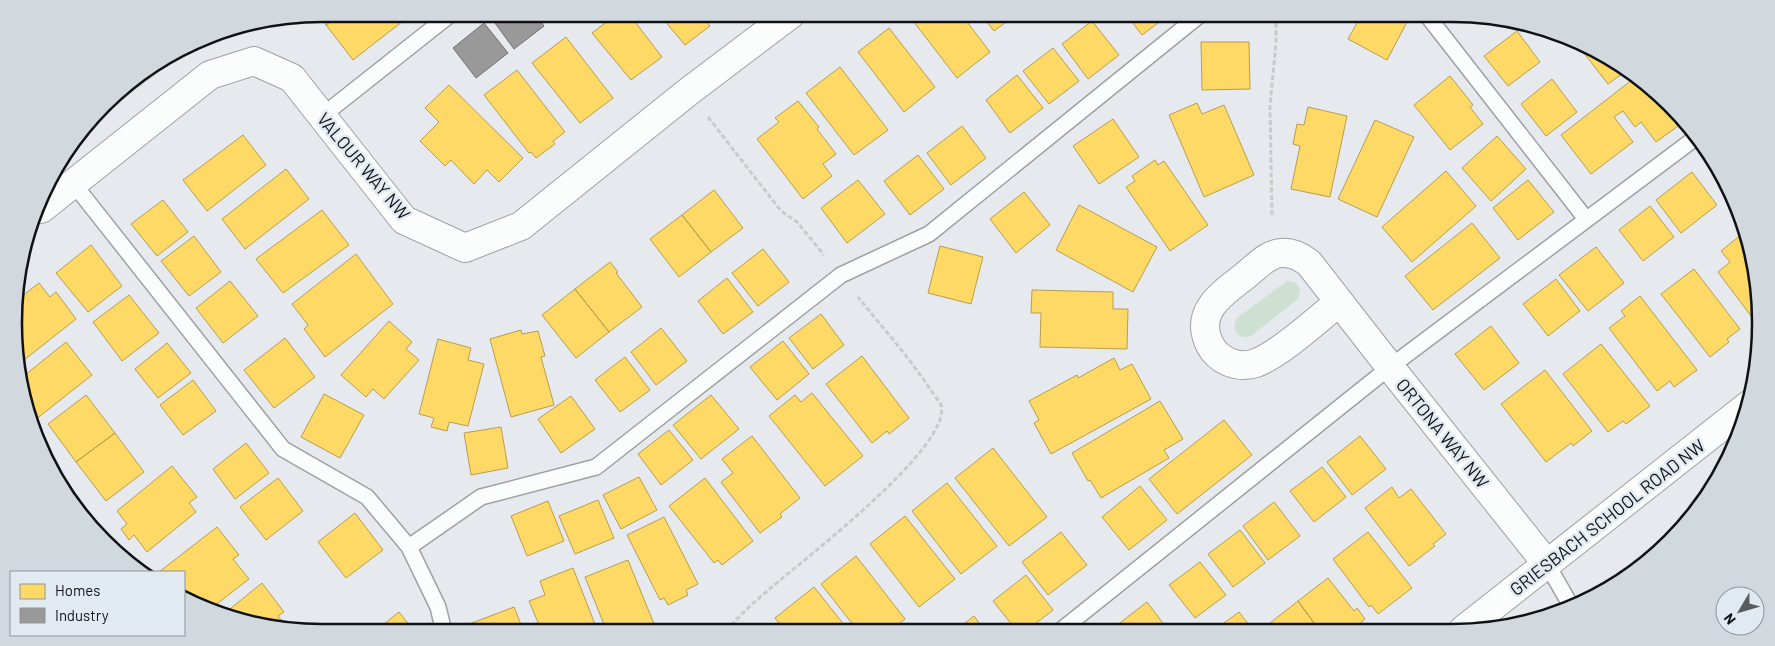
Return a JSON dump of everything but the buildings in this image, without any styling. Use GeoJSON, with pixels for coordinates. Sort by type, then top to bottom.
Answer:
{"type":"FeatureCollection","features":[{"type":"Feature","properties":{"kind":"street","name":"VALOUR WAY NW"},"geometry":{"type":"LineString","coordinates":[[46,205],[210,75],[254,61],[292,78],[404,220],[465,248],[521,226],[688,92],[780,22]]}},
{"type":"Feature","properties":{"kind":"street","name":"ORTONA WAY NW"},"geometry":{"type":"LineString","coordinates":[[1339,302],[1292,340],[1255,363],[1242,365],[1229,362],[1218,355],[1210,345],[1205,332],[1205,319],[1210,307],[1219,297],[1268,257],[1279,253],[1291,253],[1301,256],[1309,262],[1390,368],[1547,564]]}},
{"type":"Feature","properties":{"kind":"street","name":"GRIESBACH SCHOOL ROAD NW"},"geometry":{"type":"LineString","coordinates":[[1472,623],[1547,564],[1734,427]]}},
{"type":"Feature","properties":{"kind":"lane"},"geometry":{"type":"LineString","coordinates":[[322,116],[441,22]]}},
{"type":"Feature","properties":{"kind":"lane"},"geometry":{"type":"LineString","coordinates":[[409,547],[481,497],[596,467],[841,275],[929,234],[1192,22]]}},
{"type":"Feature","properties":{"kind":"lane"},"geometry":{"type":"LineString","coordinates":[[1432,22],[1586,219]]}},
{"type":"Feature","properties":{"kind":"lane"},"geometry":{"type":"LineString","coordinates":[[1068,624],[1390,368],[1691,141]]}},
{"type":"Feature","properties":{"kind":"lane"},"geometry":{"type":"LineString","coordinates":[[74,184],[284,449],[367,497],[409,547],[438,607],[442,624]]}},
{"type":"Feature","properties":{"kind":"lane"},"geometry":{"type":"LineString","coordinates":[[1547,564],[1568,601]]}},
{"type":"Feature","properties":{"kind":"path"},"geometry":{"type":"LineString","coordinates":[[1272,215],[1270,106],[1276,22]]}},
{"type":"Feature","properties":{"kind":"path"},"geometry":{"type":"LineString","coordinates":[[688,92],[781,211],[797,222],[828,260]]}},
{"type":"Feature","properties":{"kind":"path"},"geometry":{"type":"LineString","coordinates":[[732,624],[771,587],[859,515],[886,490],[934,433],[941,417],[940,404],[923,378],[853,291]]}},
{"type":"Feature","properties":{"kind":"green space"},"geometry":{"type":"Polygon","coordinates":[[[162,69],[118,104],[140,85],[162,69]]]}},
{"type":"Feature","properties":{"kind":"green space"},"geometry":{"type":"Polygon","coordinates":[[[1287,281],[1293,282],[1299,287],[1298,299],[1251,336],[1242,337],[1236,333],[1235,322],[1237,318],[1287,281]]]}}]}
